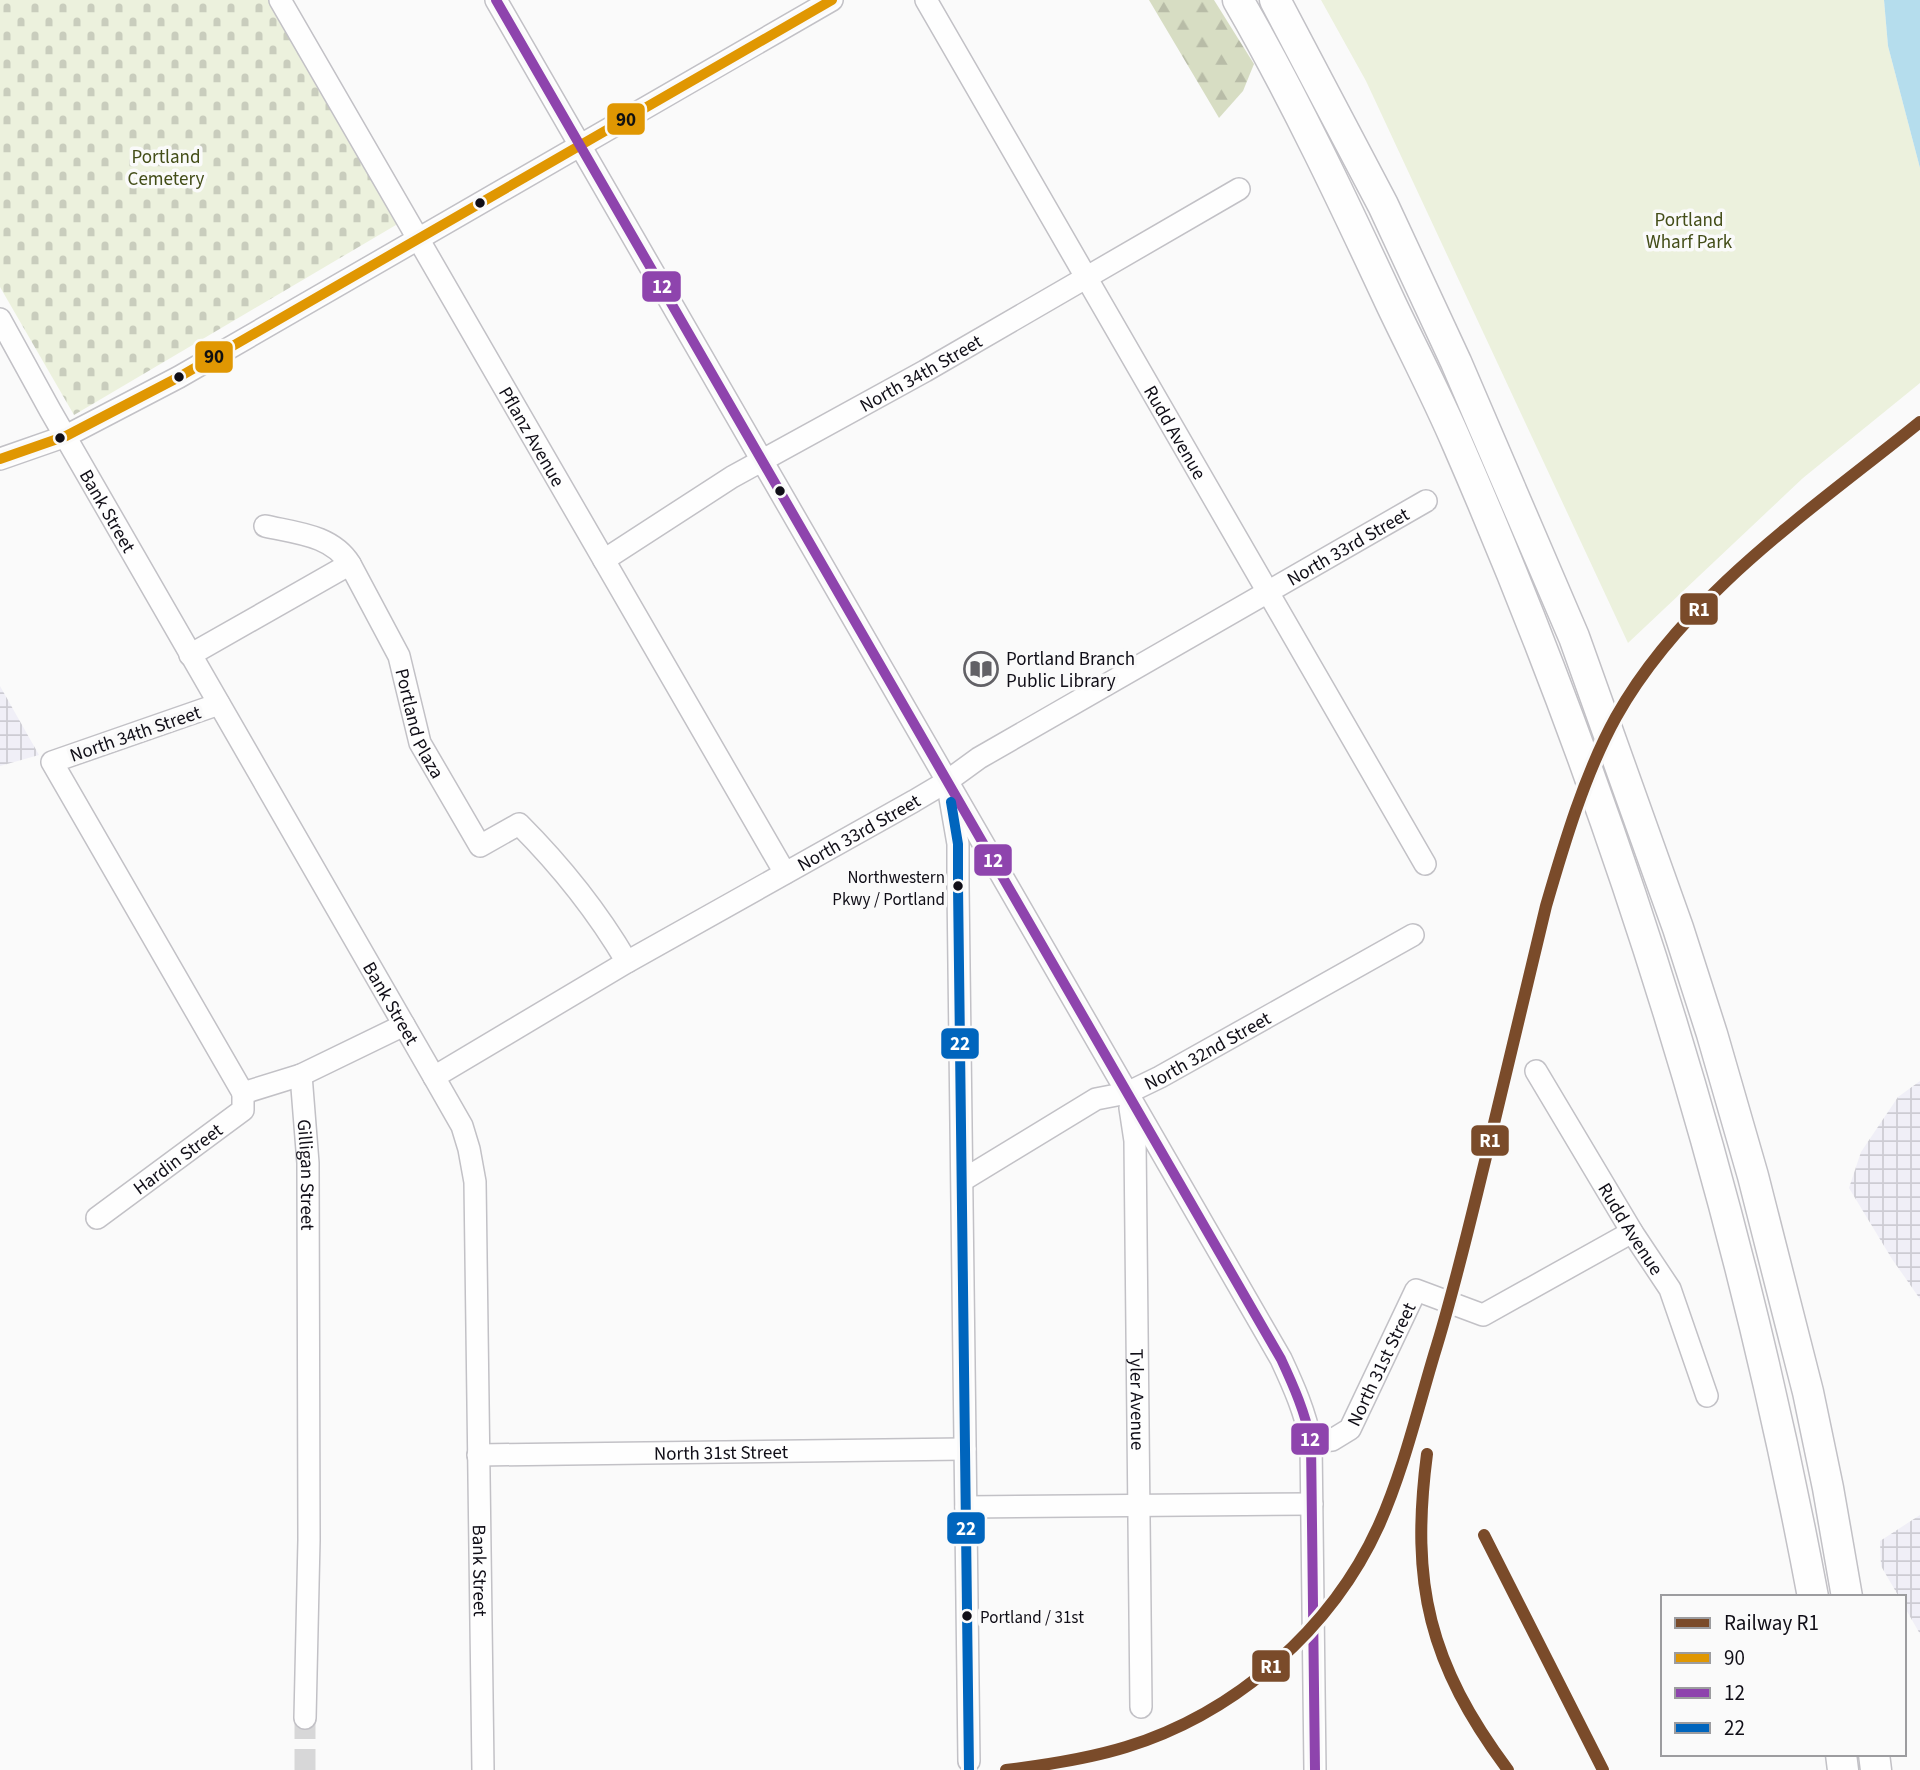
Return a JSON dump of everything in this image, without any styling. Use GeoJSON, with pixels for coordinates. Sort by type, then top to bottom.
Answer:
{"type":"FeatureCollection","features":[{"type":"Feature","properties":{"kind":"highway"},"geometry":{"type":"LineString","coordinates":[[1238,0],[1272,60],[1345,204],[1457,443],[1544,658],[1600,809],[1671,1023],[1730,1229],[1780,1437],[1813,1595]]}},
{"type":"Feature","properties":{"kind":"highway"},"geometry":{"type":"LineString","coordinates":[[1275,0],[1383,205],[1445,338],[1574,637],[1678,928],[1753,1176],[1808,1392],[1847,1595]]}},
{"type":"Feature","properties":{"kind":"street","name":"Pflanz Avenue"},"geometry":{"type":"LineString","coordinates":[[280,0],[785,873]]}},
{"type":"Feature","properties":{"kind":"street"},"geometry":{"type":"LineString","coordinates":[[496,0],[1281,1359],[1303,1406],[1311,1442],[1315,1770]]}},
{"type":"Feature","properties":{"kind":"street"},"geometry":{"type":"LineString","coordinates":[[0,459],[66,436],[179,377],[832,0]]}},
{"type":"Feature","properties":{"kind":"street","name":"Rudd Avenue"},"geometry":{"type":"LineString","coordinates":[[926,0],[1425,864]]}},
{"type":"Feature","properties":{"kind":"street","name":"North 34th Street"},"geometry":{"type":"LineString","coordinates":[[604,560],[762,460],[925,371],[1238,189]]}},
{"type":"Feature","properties":{"kind":"street","name":"Bank Street"},"geometry":{"type":"LineString","coordinates":[[0,319],[462,1126],[475,1182],[483,1770]]}},
{"type":"Feature","properties":{"kind":"street","name":"North 33rd Street"},"geometry":{"type":"LineString","coordinates":[[435,1077],[627,962],[946,782],[979,758],[1426,501]]}},
{"type":"Feature","properties":{"kind":"street"},"geometry":{"type":"LineString","coordinates":[[190,655],[350,565],[330,543],[265,526]]}},
{"type":"Feature","properties":{"kind":"street","name":"Portland Plaza"},"geometry":{"type":"LineString","coordinates":[[350,565],[399,656],[420,743],[480,846],[519,824],[549,854],[605,924],[627,962]]}},
{"type":"Feature","properties":{"kind":"street","name":"North 34th Street"},"geometry":{"type":"LineString","coordinates":[[219,704],[52,762],[243,1093]]}},
{"type":"Feature","properties":{"kind":"street"},"geometry":{"type":"LineString","coordinates":[[946,782],[958,844],[969,1761]]}},
{"type":"Feature","properties":{"kind":"street","name":"North 32nd Street"},"geometry":{"type":"LineString","coordinates":[[963,1180],[1096,1099],[1127,1093],[1160,1077],[1413,935]]}},
{"type":"Feature","properties":{"kind":"street"},"geometry":{"type":"LineString","coordinates":[[243,1093],[301,1075],[404,1026]]}},
{"type":"Feature","properties":{"kind":"street","name":"Rudd Avenue"},"geometry":{"type":"LineString","coordinates":[[1536,1071],[1632,1232],[1670,1289],[1707,1396]]}},
{"type":"Feature","properties":{"kind":"street","name":"Gilligan Street"},"geometry":{"type":"LineString","coordinates":[[301,1075],[308,1163],[309,1540],[305,1718]]}},
{"type":"Feature","properties":{"kind":"street","name":"Hardin Street"},"geometry":{"type":"LineString","coordinates":[[97,1218],[243,1110],[243,1093]]}},
{"type":"Feature","properties":{"kind":"street","name":"Tyler Avenue"},"geometry":{"type":"LineString","coordinates":[[1127,1093],[1135,1141],[1141,1707]]}},
{"type":"Feature","properties":{"kind":"street","name":"North 31st Street"},"geometry":{"type":"LineString","coordinates":[[1311,1442],[1332,1440],[1350,1429],[1416,1290],[1483,1315],[1632,1232]]}},
{"type":"Feature","properties":{"kind":"street","name":"North 31st Street"},"geometry":{"type":"LineString","coordinates":[[478,1455],[965,1449]]}},
{"type":"Feature","properties":{"kind":"street"},"geometry":{"type":"LineString","coordinates":[[966,1507],[1312,1504]]}},
{"type":"Feature","properties":{"kind":"shaded area"},"geometry":{"type":"Polygon","coordinates":[[[0,686],[39,755],[0,766],[0,686]]]}},
{"type":"Feature","properties":{"kind":"shaded area"},"geometry":{"type":"Polygon","coordinates":[[[1920,1081],[1920,1299],[1849,1188],[1861,1152],[1898,1097],[1920,1081]]]}},
{"type":"Feature","properties":{"kind":"shaded area"},"geometry":{"type":"Polygon","coordinates":[[[1920,1515],[1920,1634],[1906,1610],[1906,1595],[1898,1595],[1881,1566],[1880,1541],[1920,1515]]]}},
{"type":"Feature","properties":{"kind":"green space","name":"Portland Cemetery"},"geometry":{"type":"Polygon","coordinates":[[[0,0],[272,0],[401,222],[74,415],[0,287],[0,0]]]}},
{"type":"Feature","properties":{"kind":"green space"},"geometry":{"type":"Polygon","coordinates":[[[1149,0],[1214,0],[1254,64],[1243,91],[1219,118],[1149,0]]]}},
{"type":"Feature","properties":{"kind":"green space","name":"Portland Wharf Park"},"geometry":{"type":"Polygon","coordinates":[[[1321,0],[1884,0],[1888,46],[1920,168],[1920,383],[1803,478],[1628,643],[1366,81],[1321,0]]]}},
{"type":"Feature","properties":{"kind":"water"},"geometry":{"type":"Polygon","coordinates":[[[1884,0],[1920,0],[1920,168],[1888,46],[1884,0]]]}},
{"type":"Feature","properties":{"kind":"tunnel"},"geometry":{"type":"LineString","coordinates":[[305,1718],[305,1770]]}},
{"type":"Feature","properties":{"kind":"rail line","name":"R1"},"geometry":{"type":"LineString","coordinates":[[1006,1770],[1067,1761],[1126,1747],[1167,1732],[1205,1713],[1276,1662],[1307,1632],[1335,1599],[1359,1563],[1379,1525],[1402,1463],[1461,1258],[1546,906],[1576,809],[1605,739],[1644,673],[1677,632],[1714,593],[1795,521],[1920,422]]}},
{"type":"Feature","properties":{"kind":"rail line","name":"R1"},"geometry":{"type":"LineString","coordinates":[[1427,1454],[1421,1543],[1424,1583],[1431,1621],[1443,1658],[1460,1694],[1508,1770]]}},
{"type":"Feature","properties":{"kind":"rail line","name":"R1"},"geometry":{"type":"LineString","coordinates":[[1484,1535],[1603,1770]]}},
{"type":"Feature","properties":{"kind":"transit line","name":"12"},"geometry":{"type":"LineString","coordinates":[[496,0],[1281,1359],[1299,1400],[1311,1442],[1315,1770]]}},
{"type":"Feature","properties":{"kind":"transit line","name":"90"},"geometry":{"type":"LineString","coordinates":[[0,459],[66,436],[179,377],[832,0]]}},
{"type":"Feature","properties":{"kind":"transit line","name":"22"},"geometry":{"type":"LineString","coordinates":[[951,802],[958,844],[969,1770]]}},
{"type":"Feature","properties":{"kind":"place","name":"Portland Branch Public Library"},"geometry":{"type":"Point","coordinates":[981,669]}},
{"type":"Feature","properties":{"kind":"place","name":"Northwestern Pkwy / Portland"},"geometry":{"type":"Point","coordinates":[958,886]}},
{"type":"Feature","properties":{"kind":"place","name":"Portland / 31st"},"geometry":{"type":"Point","coordinates":[967,1616]}}]}
